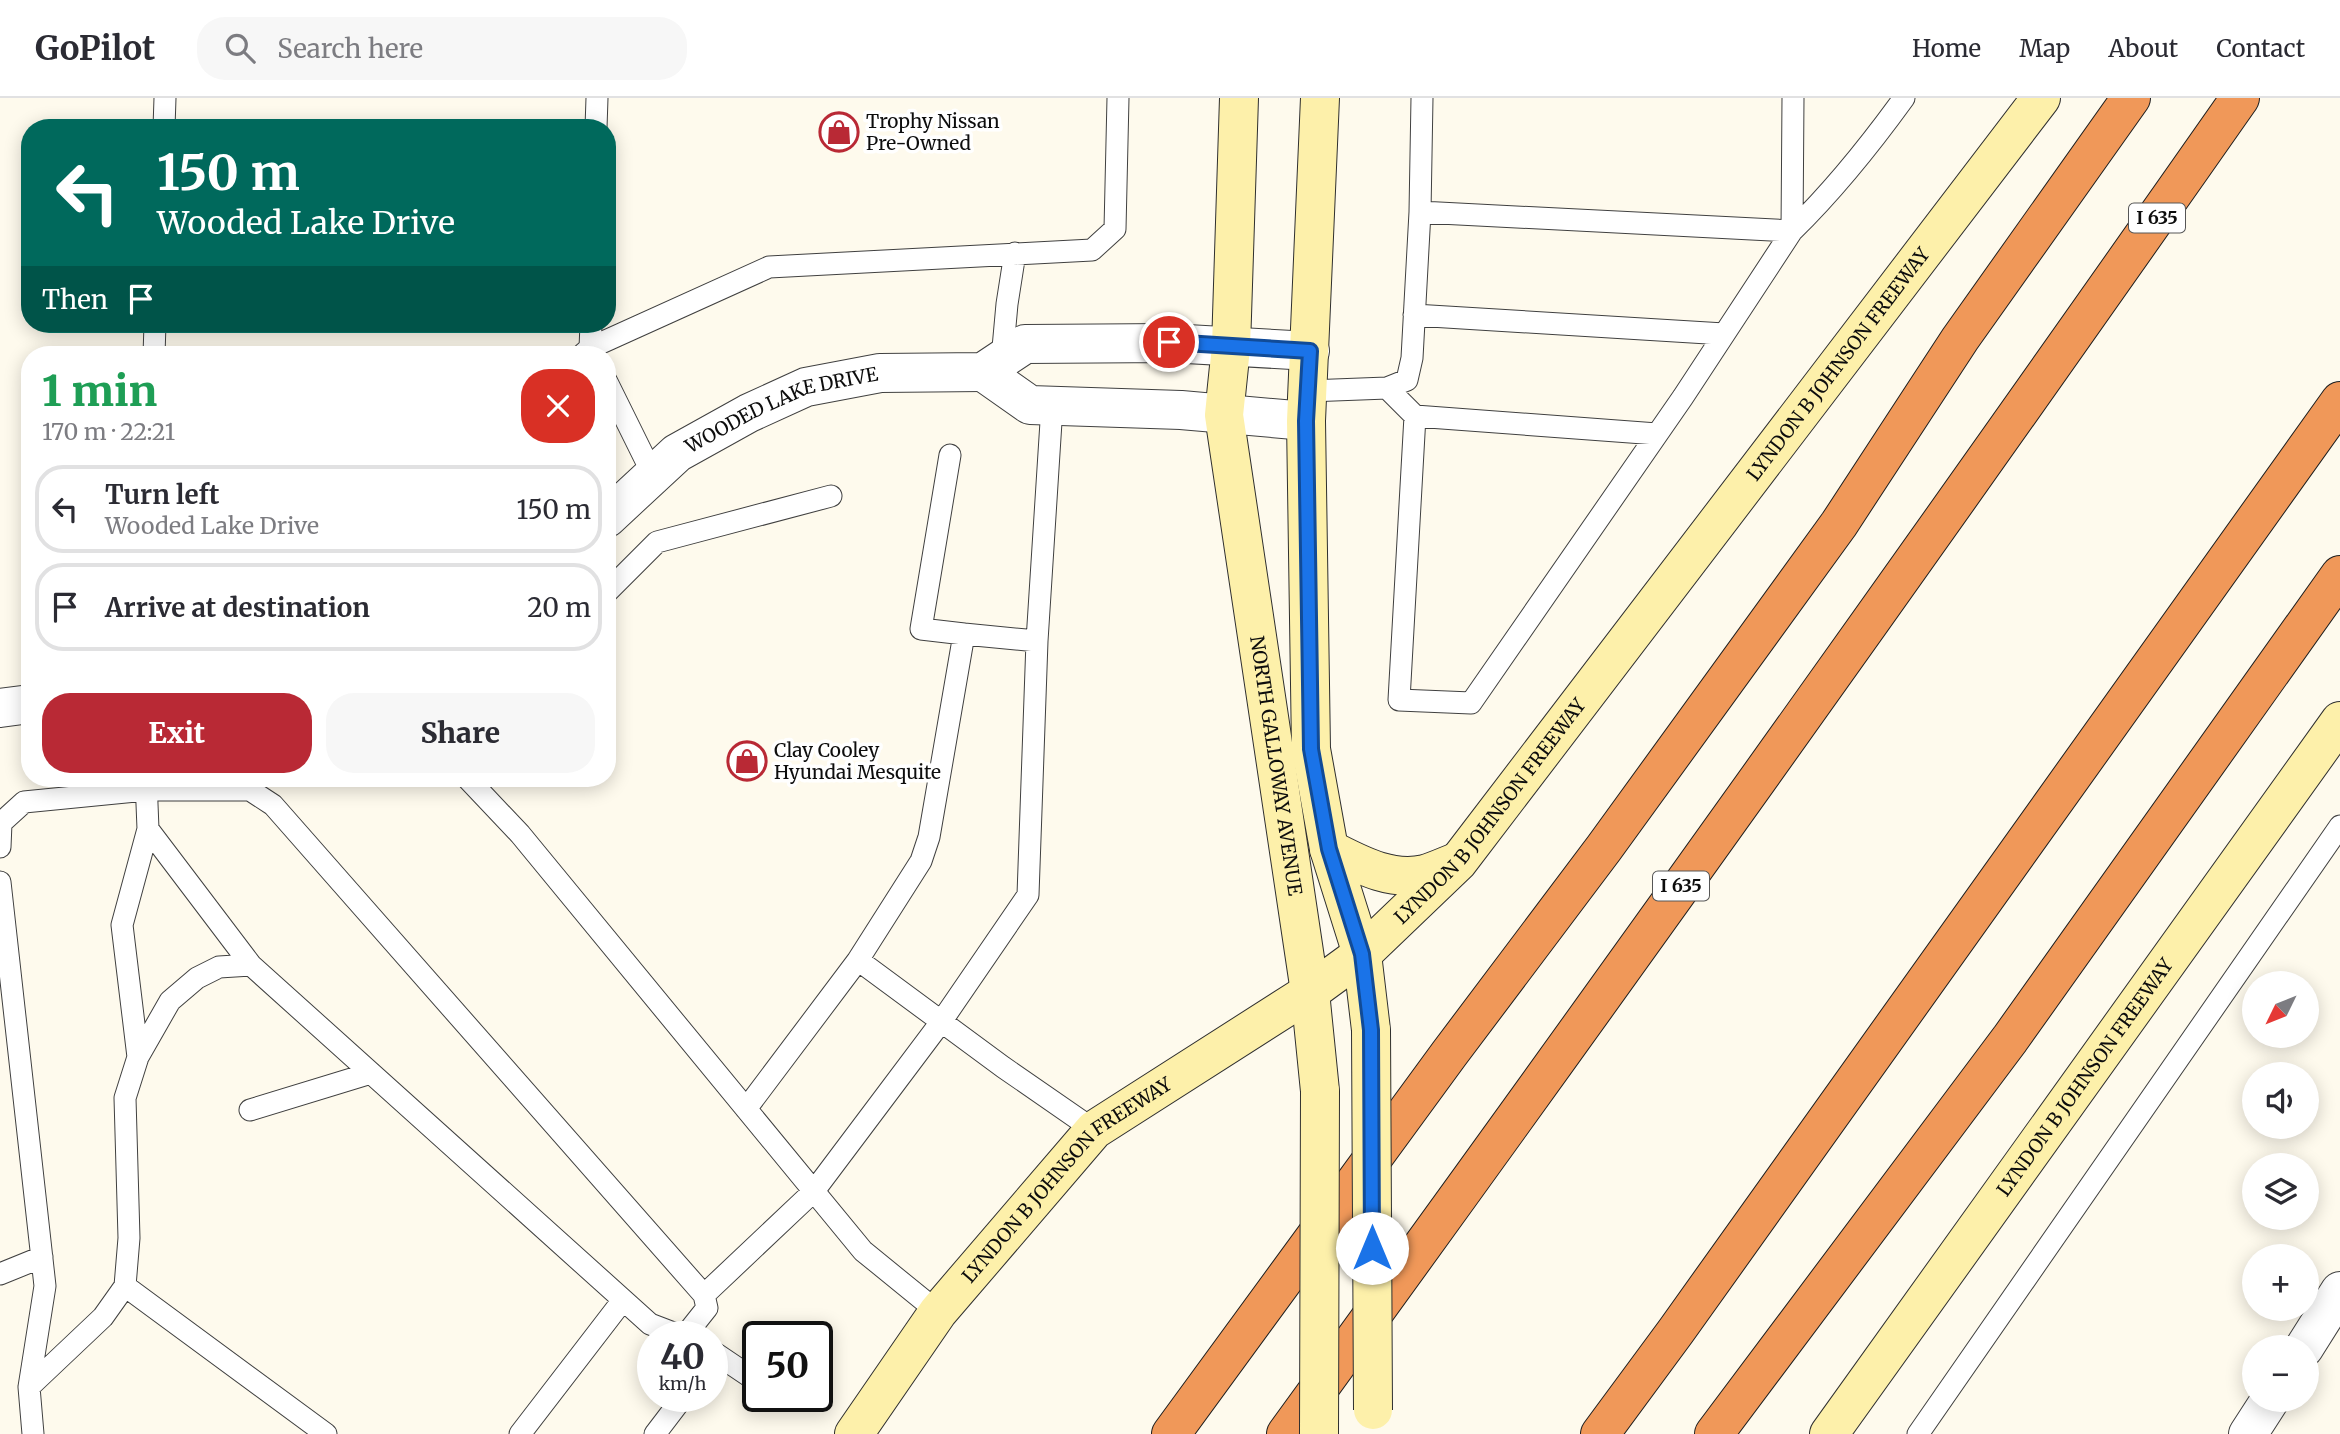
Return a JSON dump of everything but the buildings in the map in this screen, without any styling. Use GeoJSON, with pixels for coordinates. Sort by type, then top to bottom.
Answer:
{"type":"FeatureCollection","features":[{"type":"Feature","properties":{"kind":"highway"},"geometry":{"type":"LineString","coordinates":[[1171,1434],[1449,1054],[1604,848],[1839,524],[1960,339],[2131,98]]}},
{"type":"Feature","properties":{"kind":"highway","name":"I 635"},"geometry":{"type":"LineString","coordinates":[[1286,1434],[1511,1125],[2049,371],[2240,98]]}},
{"type":"Feature","properties":{"kind":"highway"},"geometry":{"type":"LineString","coordinates":[[1600,1434],[2340,401]]}},
{"type":"Feature","properties":{"kind":"highway"},"geometry":{"type":"LineString","coordinates":[[1714,1434],[2010,1039],[2340,575]]}},
{"type":"Feature","properties":{"kind":"main road","name":"NORTH GALLOWAY AVENUE"},"geometry":{"type":"LineString","coordinates":[[1239,98],[1231,347],[1224,415],[1310,992],[1320,1091],[1319,1434]]}},
{"type":"Feature","properties":{"kind":"main road","name":"NORTH GALLOWAY AVENUE"},"geometry":{"type":"LineString","coordinates":[[1320,98],[1307,406],[1311,749],[1329,849],[1362,954],[1371,1030],[1372,1434]]}},
{"type":"Feature","properties":{"kind":"main road","name":"LYNDON B JOHNSON FREEWAY"},"geometry":{"type":"LineString","coordinates":[[854,1434],[938,1312],[1094,1130],[1310,992],[1362,954],[1458,862],[2041,98]]}},
{"type":"Feature","properties":{"kind":"main road","name":"LYNDON B JOHNSON FREEWAY"},"geometry":{"type":"LineString","coordinates":[[1837,1432],[2340,721]]}},
{"type":"Feature","properties":{"kind":"main road"},"geometry":{"type":"LineString","coordinates":[[1329,849],[1367,869],[1386,874],[1423,875],[1458,862]]}},
{"type":"Feature","properties":{"kind":"street","name":"WOODED LAKE DRIVE"},"geometry":{"type":"LineString","coordinates":[[616,510],[677,453],[750,413],[806,387],[880,373],[993,365],[1025,344],[1169,342],[1310,351]]}},
{"type":"Feature","properties":{"kind":"street"},"geometry":{"type":"LineString","coordinates":[[993,365],[1030,405],[1181,410],[1224,415],[1307,406]]}},
{"type":"Feature","properties":{"kind":"street"},"geometry":{"type":"LineString","coordinates":[[0,708],[21,705]]}},
{"type":"Feature","properties":{"kind":"street"},"geometry":{"type":"LineString","coordinates":[[2312,1335],[2340,1291]]}},
{"type":"Feature","properties":{"kind":"street"},"geometry":{"type":"LineString","coordinates":[[2248,1434],[2262,1412]]}},
{"type":"Feature","properties":{"kind":"lane"},"geometry":{"type":"LineString","coordinates":[[164,119],[165,98]]}},
{"type":"Feature","properties":{"kind":"lane"},"geometry":{"type":"LineString","coordinates":[[596,119],[597,98]]}},
{"type":"Feature","properties":{"kind":"lane"},"geometry":{"type":"LineString","coordinates":[[604,346],[769,267],[1092,250],[1115,229],[1118,98]]}},
{"type":"Feature","properties":{"kind":"lane"},"geometry":{"type":"LineString","coordinates":[[1307,406],[1387,388],[1407,380],[1412,358],[1420,212],[1422,98]]}},
{"type":"Feature","properties":{"kind":"lane"},"geometry":{"type":"LineString","coordinates":[[1792,231],[1793,98]]}},
{"type":"Feature","properties":{"kind":"lane"},"geometry":{"type":"LineString","coordinates":[[1415,416],[1399,699],[1471,703],[1792,231],[1867,148],[1905,98]]}},
{"type":"Feature","properties":{"kind":"lane"},"geometry":{"type":"LineString","coordinates":[[1420,212],[1792,231]]}},
{"type":"Feature","properties":{"kind":"lane"},"geometry":{"type":"LineString","coordinates":[[993,365],[1015,253]]}},
{"type":"Feature","properties":{"kind":"lane"},"geometry":{"type":"LineString","coordinates":[[1414,315],[1724,334]]}},
{"type":"Feature","properties":{"kind":"lane"},"geometry":{"type":"LineString","coordinates":[[1387,388],[1415,416],[1657,433]]}},
{"type":"Feature","properties":{"kind":"lane"},"geometry":{"type":"LineString","coordinates":[[616,400],[653,475]]}},
{"type":"Feature","properties":{"kind":"lane"},"geometry":{"type":"LineString","coordinates":[[704,1295],[814,1191],[941,1022],[1028,894],[1037,641],[1052,406]]}},
{"type":"Feature","properties":{"kind":"lane"},"geometry":{"type":"LineString","coordinates":[[950,455],[921,629],[1037,641]]}},
{"type":"Feature","properties":{"kind":"lane"},"geometry":{"type":"LineString","coordinates":[[616,583],[657,542],[831,496]]}},
{"type":"Feature","properties":{"kind":"lane"},"geometry":{"type":"LineString","coordinates":[[746,1109],[858,960],[921,861],[929,837],[964,634]]}},
{"type":"Feature","properties":{"kind":"lane"},"geometry":{"type":"LineString","coordinates":[[0,847],[1,823],[24,802],[126,787]]}},
{"type":"Feature","properties":{"kind":"lane"},"geometry":{"type":"LineString","coordinates":[[138,1057],[122,925],[148,829],[146,787]]}},
{"type":"Feature","properties":{"kind":"lane"},"geometry":{"type":"LineString","coordinates":[[198,787],[250,790],[273,805],[704,1295],[707,1308],[697,1321]]}},
{"type":"Feature","properties":{"kind":"lane"},"geometry":{"type":"LineString","coordinates":[[476,787],[520,834],[863,1251],[938,1312]]}},
{"type":"Feature","properties":{"kind":"lane"},"geometry":{"type":"LineString","coordinates":[[1918,1434],[2340,826]]}},
{"type":"Feature","properties":{"kind":"lane"},"geometry":{"type":"LineString","coordinates":[[148,829],[251,965],[647,1321]]}},
{"type":"Feature","properties":{"kind":"lane"},"geometry":{"type":"LineString","coordinates":[[0,882],[45,1286],[29,1387],[33,1434]]}},
{"type":"Feature","properties":{"kind":"lane"},"geometry":{"type":"LineString","coordinates":[[858,960],[1094,1130]]}},
{"type":"Feature","properties":{"kind":"lane"},"geometry":{"type":"LineString","coordinates":[[29,1387],[103,1317],[125,1286],[129,1238],[125,1098],[138,1057],[170,1001],[197,978],[219,967],[251,965]]}},
{"type":"Feature","properties":{"kind":"lane"},"geometry":{"type":"LineString","coordinates":[[250,1110],[371,1073]]}},
{"type":"Feature","properties":{"kind":"lane"},"geometry":{"type":"LineString","coordinates":[[0,1274],[42,1257]]}},
{"type":"Feature","properties":{"kind":"lane"},"geometry":{"type":"LineString","coordinates":[[125,1286],[326,1434]]}},
{"type":"Feature","properties":{"kind":"lane"},"geometry":{"type":"LineString","coordinates":[[520,1434],[623,1300]]}},
{"type":"Feature","properties":{"kind":"lane"},"geometry":{"type":"LineString","coordinates":[[655,1434],[672,1412]]}},
{"type":"Feature","properties":{"kind":"place","name":"Trophy Nissan Pre-Owned"},"geometry":{"type":"Point","coordinates":[839,132]}},
{"type":"Feature","properties":{"kind":"place","name":"Clay Cooley Hyundai Mesquite"},"geometry":{"type":"Point","coordinates":[747,761]}},
{"type":"Feature","properties":{"kind":"route"},"geometry":{"type":"LineString","coordinates":[[1169,342],[1310,351],[1306,421],[1311,749],[1329,849],[1362,954],[1371,1030],[1372,1248]]}}]}
